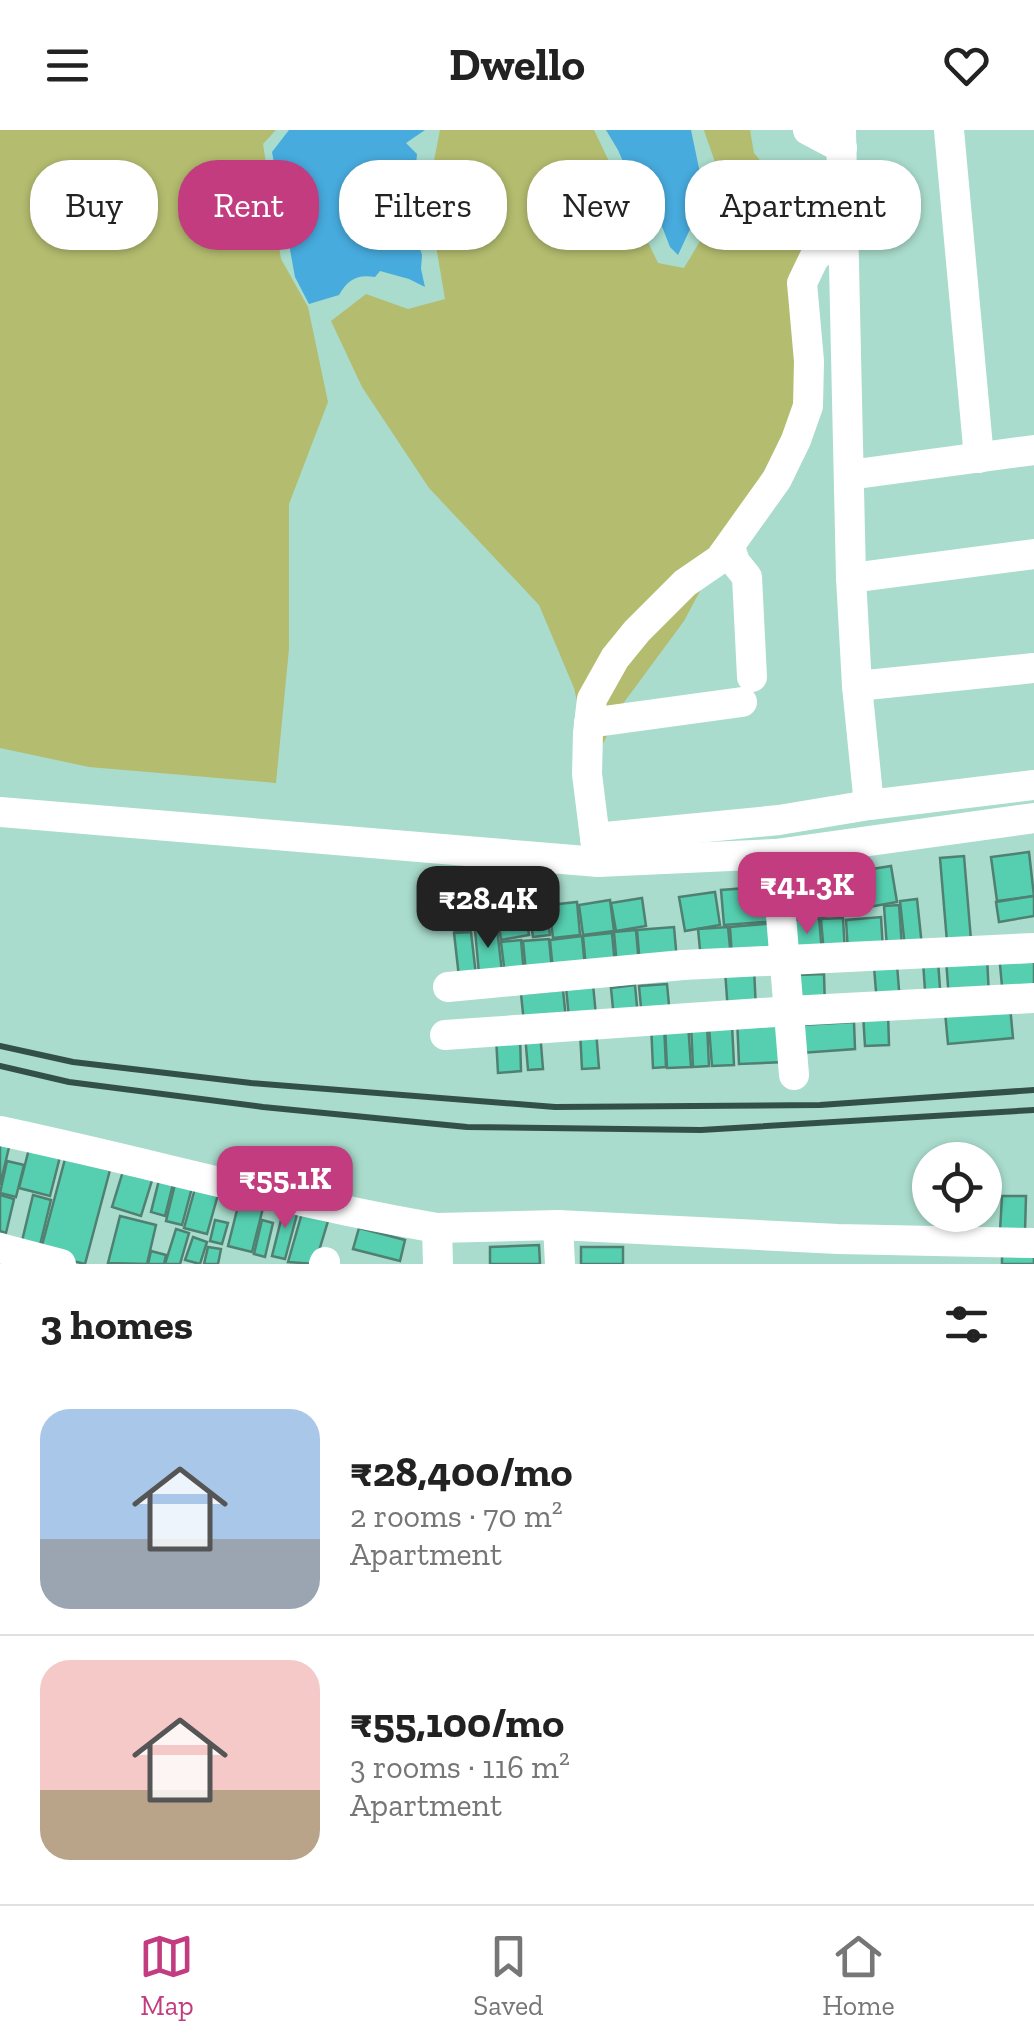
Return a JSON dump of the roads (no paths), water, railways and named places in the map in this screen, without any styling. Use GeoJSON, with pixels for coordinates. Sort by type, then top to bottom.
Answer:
{"type":"FeatureCollection","features":[{"type":"Feature","properties":{"kind":"street"},"geometry":{"type":"LineString","coordinates":[[808,130],[842,139]]}},
{"type":"Feature","properties":{"kind":"street"},"geometry":{"type":"LineString","coordinates":[[950,130],[979,458]]}},
{"type":"Feature","properties":{"kind":"street"},"geometry":{"type":"LineString","coordinates":[[597,850],[587,774],[592,699],[636,631],[685,583],[720,559],[777,479],[808,406],[809,361],[802,283],[814,258],[823,250]]}},
{"type":"Feature","properties":{"kind":"street"},"geometry":{"type":"LineString","coordinates":[[844,250],[851,578],[869,805]]}},
{"type":"Feature","properties":{"kind":"street"},"geometry":{"type":"LineString","coordinates":[[849,476],[1034,450]]}},
{"type":"Feature","properties":{"kind":"street"},"geometry":{"type":"LineString","coordinates":[[589,723],[747,690],[747,577],[735,562],[730,547]]}},
{"type":"Feature","properties":{"kind":"street"},"geometry":{"type":"LineString","coordinates":[[851,578],[1034,554]]}},
{"type":"Feature","properties":{"kind":"street"},"geometry":{"type":"LineString","coordinates":[[857,686],[1034,668]]}},
{"type":"Feature","properties":{"kind":"street"},"geometry":{"type":"LineString","coordinates":[[597,850],[869,805],[1034,785]]}},
{"type":"Feature","properties":{"kind":"street"},"geometry":{"type":"LineString","coordinates":[[0,812],[597,850],[776,854],[1034,818]]}},
{"type":"Feature","properties":{"kind":"street"},"geometry":{"type":"LineString","coordinates":[[776,854],[794,1075]]}},
{"type":"Feature","properties":{"kind":"street"},"geometry":{"type":"LineString","coordinates":[[448,987],[682,965],[1034,948]]}},
{"type":"Feature","properties":{"kind":"street"},"geometry":{"type":"LineString","coordinates":[[445,1035],[1034,998]]}},
{"type":"Feature","properties":{"kind":"street"},"geometry":{"type":"LineString","coordinates":[[0,1131],[348,1213],[437,1228],[558,1225],[705,1233],[838,1252],[979,1240],[1034,1243]]}},
{"type":"Feature","properties":{"kind":"street"},"geometry":{"type":"LineString","coordinates":[[558,1225],[560,1264]]}},
{"type":"Feature","properties":{"kind":"street"},"geometry":{"type":"LineString","coordinates":[[437,1228],[438,1264]]}},
{"type":"Feature","properties":{"kind":"street"},"geometry":{"type":"LineString","coordinates":[[705,1233],[705,1264]]}},
{"type":"Feature","properties":{"kind":"street"},"geometry":{"type":"LineString","coordinates":[[0,1248],[60,1264]]}},
{"type":"Feature","properties":{"kind":"water"},"geometry":{"type":"Polygon","coordinates":[[[289,130],[425,130],[406,143],[417,154],[416,160],[339,160],[339,250],[420,250],[425,287],[380,271],[375,277],[353,279],[339,295],[309,304],[295,277],[290,250],[319,250],[319,160],[273,160],[272,152],[289,130]]]}},
{"type":"Feature","properties":{"kind":"water"},"geometry":{"type":"Polygon","coordinates":[[[606,130],[691,130],[697,160],[685,160],[685,240],[678,255],[665,234],[665,160],[622,160],[606,130]]]}},
{"type":"Feature","properties":{"kind":"railway"},"geometry":{"type":"LineString","coordinates":[[0,1046],[73,1062],[251,1083],[555,1107],[820,1105],[1034,1090]]}},
{"type":"Feature","properties":{"kind":"railway"},"geometry":{"type":"LineString","coordinates":[[0,1066],[69,1082],[263,1107],[467,1127],[701,1130],[1034,1110]]}}]}
